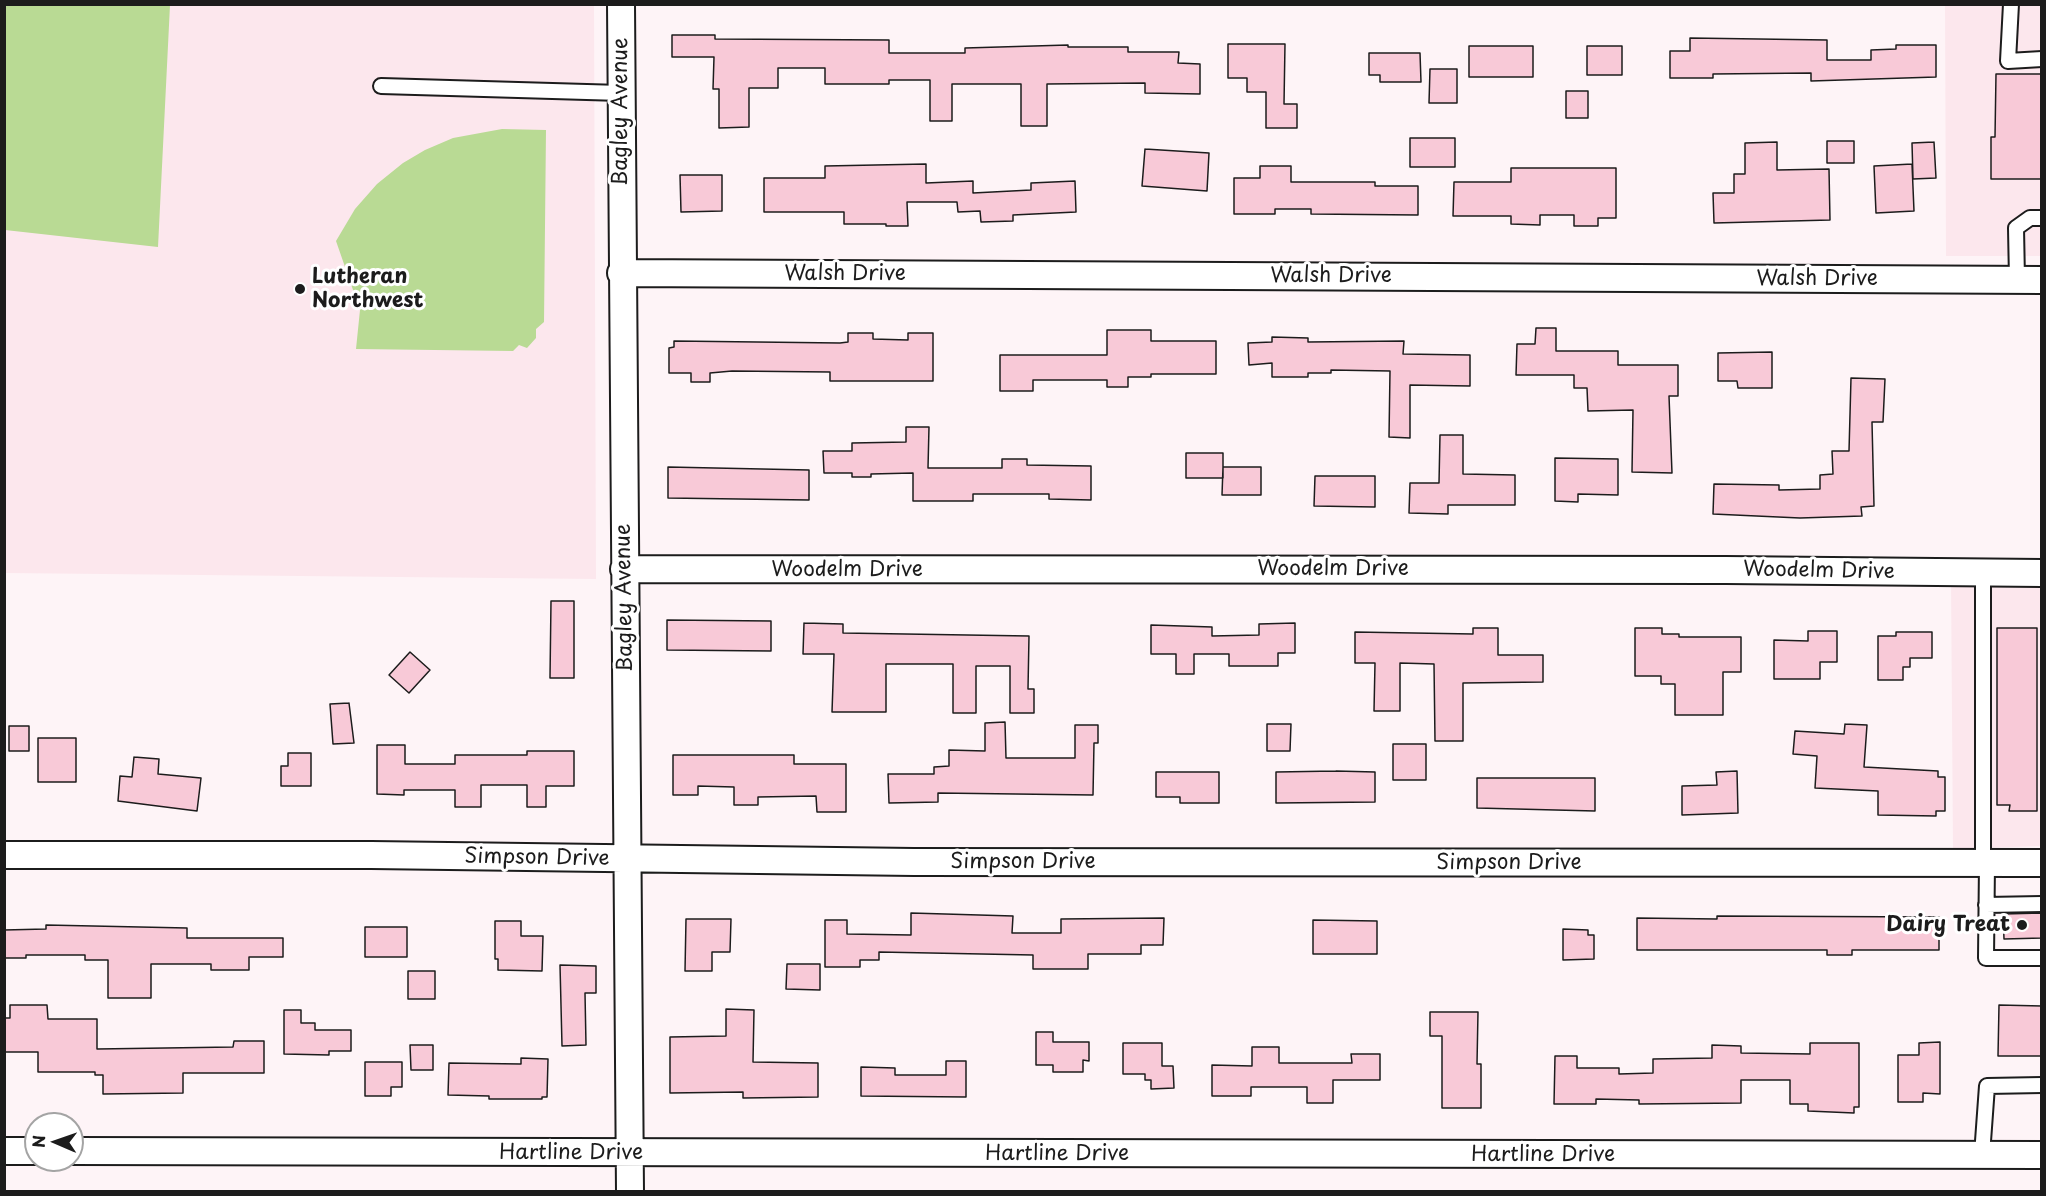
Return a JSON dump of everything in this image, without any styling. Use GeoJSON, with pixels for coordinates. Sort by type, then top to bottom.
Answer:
{"type":"FeatureCollection","features":[{"type":"Feature","properties":{"kind":"street","name":"Bagley Avenue"},"geometry":{"type":"LineString","coordinates":[[621,4],[621,273],[630,1191]]}},
{"type":"Feature","properties":{"kind":"street","name":"Walsh Drive"},"geometry":{"type":"LineString","coordinates":[[621,273],[2029,280]]}},
{"type":"Feature","properties":{"kind":"street","name":"Woodelm Drive"},"geometry":{"type":"LineString","coordinates":[[624,569],[1726,570],[2042,573]]}},
{"type":"Feature","properties":{"kind":"street","name":"Simpson Drive"},"geometry":{"type":"LineString","coordinates":[[4,855],[371,855],[628,860],[2042,863]]}},
{"type":"Feature","properties":{"kind":"street"},"geometry":{"type":"LineString","coordinates":[[4,1151],[24,1151]]}},
{"type":"Feature","properties":{"kind":"street","name":"Hartline Drive"},"geometry":{"type":"LineString","coordinates":[[84,1151],[2042,1155]]}},
{"type":"Feature","properties":{"kind":"lane"},"geometry":{"type":"LineString","coordinates":[[2011,4],[2008,61],[2042,59]]}},
{"type":"Feature","properties":{"kind":"lane"},"geometry":{"type":"LineString","coordinates":[[381,86],[621,93]]}},
{"type":"Feature","properties":{"kind":"lane"},"geometry":{"type":"LineString","coordinates":[[2029,280],[2016,228],[2030,218],[2042,218]]}},
{"type":"Feature","properties":{"kind":"lane"},"geometry":{"type":"LineString","coordinates":[[1983,573],[1986,958],[2042,958]]}},
{"type":"Feature","properties":{"kind":"lane"},"geometry":{"type":"LineString","coordinates":[[1986,905],[2042,904]]}},
{"type":"Feature","properties":{"kind":"lane"},"geometry":{"type":"LineString","coordinates":[[1982,1155],[1987,1086],[2042,1085]]}},
{"type":"Feature","properties":{"kind":"shaded area","name":"Lutheran Northwest"},"geometry":{"type":"Polygon","coordinates":[[[5,5],[594,5],[596,579],[5,573],[5,5]]]}},
{"type":"Feature","properties":{"kind":"shaded area"},"geometry":{"type":"Polygon","coordinates":[[[1945,5],[2041,5],[2041,256],[1946,256],[1945,5]]]}},
{"type":"Feature","properties":{"kind":"shaded area"},"geometry":{"type":"Polygon","coordinates":[[[1951,580],[2041,581],[2041,846],[1953,849],[1951,580]]]}},
{"type":"Feature","properties":{"kind":"green space"},"geometry":{"type":"Polygon","coordinates":[[[5,4],[170,5],[158,247],[5,230],[5,4]]]}},
{"type":"Feature","properties":{"kind":"green space"},"geometry":{"type":"Polygon","coordinates":[[[502,129],[546,130],[544,322],[536,329],[536,338],[527,348],[519,345],[513,351],[356,349],[360,310],[336,241],[355,209],[377,184],[403,163],[425,150],[453,138],[502,129]]]}},
{"type":"Feature","properties":{"kind":"building"},"geometry":{"type":"Polygon","coordinates":[[[672,35],[715,35],[715,39],[889,40],[889,53],[965,53],[965,48],[1068,45],[1068,47],[1128,47],[1128,52],[1179,52],[1178,63],[1200,64],[1200,94],[1145,93],[1145,83],[1047,84],[1047,126],[1021,126],[1021,84],[952,84],[952,121],[930,121],[930,80],[889,80],[889,84],[825,84],[825,68],[778,68],[778,88],[749,88],[749,127],[719,128],[719,89],[713,89],[714,57],[672,57],[672,35]]]}},
{"type":"Feature","properties":{"kind":"building"},"geometry":{"type":"Polygon","coordinates":[[[1690,38],[1827,40],[1827,60],[1871,60],[1871,50],[1896,49],[1896,45],[1936,45],[1936,77],[1811,81],[1811,73],[1713,74],[1713,78],[1670,78],[1670,51],[1690,51],[1690,38]]]}},
{"type":"Feature","properties":{"kind":"building"},"geometry":{"type":"Polygon","coordinates":[[[1228,44],[1285,44],[1284,104],[1297,104],[1297,128],[1266,128],[1266,92],[1247,92],[1247,78],[1228,78],[1228,44]]]}},
{"type":"Feature","properties":{"kind":"building"},"geometry":{"type":"Polygon","coordinates":[[[1469,46],[1533,46],[1533,77],[1469,77],[1469,46]]]}},
{"type":"Feature","properties":{"kind":"building"},"geometry":{"type":"Polygon","coordinates":[[[1587,46],[1622,46],[1622,75],[1587,75],[1587,46]]]}},
{"type":"Feature","properties":{"kind":"building"},"geometry":{"type":"Polygon","coordinates":[[[1369,53],[1420,53],[1421,82],[1380,82],[1380,75],[1369,75],[1369,53]]]}},
{"type":"Feature","properties":{"kind":"building"},"geometry":{"type":"Polygon","coordinates":[[[1430,69],[1457,69],[1457,103],[1429,103],[1430,69]]]}},
{"type":"Feature","properties":{"kind":"building"},"geometry":{"type":"Polygon","coordinates":[[[1996,74],[2042,74],[2042,179],[1991,179],[1991,137],[1995,137],[1996,74]]]}},
{"type":"Feature","properties":{"kind":"building"},"geometry":{"type":"Polygon","coordinates":[[[1566,91],[1588,91],[1588,118],[1566,118],[1566,91]]]}},
{"type":"Feature","properties":{"kind":"building"},"geometry":{"type":"Polygon","coordinates":[[[1410,138],[1455,138],[1455,167],[1410,167],[1410,138]]]}},
{"type":"Feature","properties":{"kind":"building"},"geometry":{"type":"Polygon","coordinates":[[[1827,141],[1854,141],[1854,163],[1827,163],[1827,141]]]}},
{"type":"Feature","properties":{"kind":"building"},"geometry":{"type":"Polygon","coordinates":[[[1777,142],[1777,170],[1829,169],[1830,220],[1714,223],[1713,193],[1734,193],[1734,174],[1745,174],[1745,143],[1777,142]]]}},
{"type":"Feature","properties":{"kind":"building"},"geometry":{"type":"Polygon","coordinates":[[[1934,142],[1936,178],[1913,179],[1912,143],[1934,142]]]}},
{"type":"Feature","properties":{"kind":"building"},"geometry":{"type":"Polygon","coordinates":[[[1145,149],[1209,153],[1207,191],[1142,186],[1145,149]]]}},
{"type":"Feature","properties":{"kind":"building"},"geometry":{"type":"Polygon","coordinates":[[[926,164],[926,183],[973,181],[973,193],[1031,190],[1031,183],[1075,181],[1076,212],[1013,215],[1013,221],[981,222],[980,211],[958,212],[957,202],[907,202],[908,226],[886,226],[886,224],[844,224],[844,212],[764,212],[764,178],[825,178],[825,166],[926,164]]]}},
{"type":"Feature","properties":{"kind":"building"},"geometry":{"type":"Polygon","coordinates":[[[1912,164],[1914,211],[1876,213],[1874,166],[1912,164]]]}},
{"type":"Feature","properties":{"kind":"building"},"geometry":{"type":"Polygon","coordinates":[[[1260,166],[1291,166],[1291,182],[1375,182],[1375,186],[1418,186],[1418,215],[1311,214],[1311,209],[1275,209],[1275,214],[1234,214],[1234,178],[1260,178],[1260,166]]]}},
{"type":"Feature","properties":{"kind":"building"},"geometry":{"type":"Polygon","coordinates":[[[1511,168],[1616,168],[1616,218],[1598,218],[1598,226],[1574,226],[1574,215],[1540,215],[1540,225],[1511,224],[1511,216],[1453,216],[1454,182],[1511,182],[1511,168]]]}},
{"type":"Feature","properties":{"kind":"building"},"geometry":{"type":"Polygon","coordinates":[[[680,175],[722,175],[722,211],[681,212],[680,175]]]}},
{"type":"Feature","properties":{"kind":"building"},"geometry":{"type":"Polygon","coordinates":[[[1536,328],[1556,328],[1556,351],[1618,351],[1618,365],[1678,365],[1678,396],[1669,396],[1672,473],[1632,472],[1633,410],[1588,411],[1587,388],[1574,388],[1574,375],[1516,375],[1517,344],[1535,344],[1536,328]]]}},
{"type":"Feature","properties":{"kind":"building"},"geometry":{"type":"Polygon","coordinates":[[[1107,330],[1151,330],[1151,341],[1216,341],[1216,374],[1151,374],[1151,377],[1128,377],[1128,387],[1107,387],[1107,380],[1033,380],[1033,391],[1000,391],[1000,355],[1107,355],[1107,330]]]}},
{"type":"Feature","properties":{"kind":"building"},"geometry":{"type":"Polygon","coordinates":[[[848,333],[873,333],[873,339],[908,340],[908,333],[933,333],[933,381],[830,381],[830,372],[732,371],[710,373],[710,382],[691,382],[691,373],[669,373],[669,348],[674,347],[674,341],[840,343],[848,342],[848,333]]]}},
{"type":"Feature","properties":{"kind":"building"},"geometry":{"type":"Polygon","coordinates":[[[1272,337],[1308,338],[1308,342],[1404,341],[1403,354],[1470,355],[1470,386],[1410,385],[1410,438],[1389,437],[1390,371],[1331,370],[1331,373],[1308,373],[1308,377],[1272,377],[1272,363],[1249,365],[1248,343],[1272,342],[1272,337]]]}},
{"type":"Feature","properties":{"kind":"building"},"geometry":{"type":"Polygon","coordinates":[[[1772,352],[1772,388],[1738,388],[1737,381],[1718,381],[1718,353],[1772,352]]]}},
{"type":"Feature","properties":{"kind":"building"},"geometry":{"type":"Polygon","coordinates":[[[1851,378],[1885,379],[1883,422],[1872,422],[1874,506],[1861,507],[1862,516],[1800,518],[1713,514],[1714,484],[1779,485],[1779,490],[1820,489],[1820,475],[1833,474],[1832,451],[1849,451],[1851,378]]]}},
{"type":"Feature","properties":{"kind":"building"},"geometry":{"type":"Polygon","coordinates":[[[906,427],[929,427],[928,468],[1002,468],[1002,459],[1027,459],[1027,465],[1091,466],[1091,500],[1049,499],[1049,494],[973,494],[973,501],[913,501],[913,473],[852,477],[852,473],[824,473],[823,451],[852,451],[852,443],[906,442],[906,427]]]}},
{"type":"Feature","properties":{"kind":"building"},"geometry":{"type":"Polygon","coordinates":[[[1440,435],[1463,435],[1463,474],[1515,475],[1515,505],[1448,505],[1448,514],[1409,513],[1410,483],[1439,483],[1440,435]]]}},
{"type":"Feature","properties":{"kind":"building"},"geometry":{"type":"Polygon","coordinates":[[[1186,453],[1223,453],[1223,478],[1186,478],[1186,453]]]}},
{"type":"Feature","properties":{"kind":"building"},"geometry":{"type":"Polygon","coordinates":[[[1555,458],[1618,459],[1618,495],[1578,494],[1578,502],[1555,501],[1555,458]]]}},
{"type":"Feature","properties":{"kind":"building"},"geometry":{"type":"Polygon","coordinates":[[[668,467],[809,470],[809,500],[668,498],[668,467]]]}},
{"type":"Feature","properties":{"kind":"building"},"geometry":{"type":"Polygon","coordinates":[[[1223,467],[1261,467],[1261,495],[1222,495],[1223,467]]]}},
{"type":"Feature","properties":{"kind":"building"},"geometry":{"type":"Polygon","coordinates":[[[1315,476],[1375,476],[1375,507],[1314,506],[1315,476]]]}},
{"type":"Feature","properties":{"kind":"building"},"geometry":{"type":"Polygon","coordinates":[[[551,601],[574,601],[574,678],[550,678],[551,601]]]}},
{"type":"Feature","properties":{"kind":"building"},"geometry":{"type":"Polygon","coordinates":[[[667,620],[771,621],[771,651],[667,650],[667,620]]]}},
{"type":"Feature","properties":{"kind":"building"},"geometry":{"type":"Polygon","coordinates":[[[804,623],[843,624],[843,633],[1029,636],[1028,689],[1034,689],[1034,713],[1010,713],[1010,666],[976,666],[976,713],[953,713],[953,664],[886,664],[886,712],[832,712],[834,654],[803,654],[804,623]]]}},
{"type":"Feature","properties":{"kind":"building"},"geometry":{"type":"Polygon","coordinates":[[[1295,623],[1295,653],[1278,653],[1278,666],[1229,666],[1229,654],[1194,654],[1194,674],[1176,674],[1176,654],[1151,654],[1151,625],[1212,627],[1212,636],[1259,635],[1259,624],[1295,623]]]}},
{"type":"Feature","properties":{"kind":"building"},"geometry":{"type":"Polygon","coordinates":[[[1473,628],[1498,628],[1498,655],[1543,655],[1543,682],[1463,683],[1463,741],[1435,741],[1434,664],[1400,663],[1400,711],[1374,711],[1375,663],[1355,663],[1355,632],[1473,634],[1473,628]]]}},
{"type":"Feature","properties":{"kind":"building"},"geometry":{"type":"Polygon","coordinates":[[[1635,628],[1662,628],[1662,634],[1679,634],[1679,637],[1741,637],[1741,672],[1723,672],[1723,715],[1675,715],[1675,684],[1661,684],[1661,676],[1635,676],[1635,628]]]}},
{"type":"Feature","properties":{"kind":"building"},"geometry":{"type":"Polygon","coordinates":[[[1997,628],[2037,628],[2037,811],[2009,811],[2010,805],[1997,805],[1997,628]]]}},
{"type":"Feature","properties":{"kind":"building"},"geometry":{"type":"Polygon","coordinates":[[[1808,631],[1837,631],[1837,662],[1820,662],[1820,679],[1774,679],[1774,640],[1808,641],[1808,631]]]}},
{"type":"Feature","properties":{"kind":"building"},"geometry":{"type":"Polygon","coordinates":[[[1896,632],[1932,632],[1932,658],[1910,658],[1910,667],[1903,667],[1903,680],[1878,680],[1878,636],[1896,636],[1896,632]]]}},
{"type":"Feature","properties":{"kind":"building"},"geometry":{"type":"Polygon","coordinates":[[[410,652],[430,670],[409,693],[389,675],[410,652]]]}},
{"type":"Feature","properties":{"kind":"building"},"geometry":{"type":"Polygon","coordinates":[[[349,703],[354,743],[333,744],[330,704],[349,703]]]}},
{"type":"Feature","properties":{"kind":"building"},"geometry":{"type":"Polygon","coordinates":[[[1005,722],[1006,758],[1075,758],[1075,725],[1098,725],[1098,743],[1094,743],[1093,795],[938,793],[938,802],[889,803],[888,774],[934,774],[934,767],[949,766],[949,750],[985,751],[985,723],[1005,722]]]}},
{"type":"Feature","properties":{"kind":"building"},"geometry":{"type":"Polygon","coordinates":[[[1267,724],[1291,724],[1290,751],[1267,751],[1267,724]]]}},
{"type":"Feature","properties":{"kind":"building"},"geometry":{"type":"Polygon","coordinates":[[[1845,724],[1867,725],[1864,767],[1938,771],[1938,777],[1945,777],[1945,811],[1936,811],[1936,816],[1878,815],[1878,791],[1815,788],[1817,756],[1793,754],[1795,731],[1844,734],[1845,724]]]}},
{"type":"Feature","properties":{"kind":"building"},"geometry":{"type":"Polygon","coordinates":[[[9,726],[29,726],[29,751],[9,751],[9,726]]]}},
{"type":"Feature","properties":{"kind":"building"},"geometry":{"type":"Polygon","coordinates":[[[38,738],[76,738],[76,782],[38,782],[38,738]]]}},
{"type":"Feature","properties":{"kind":"building"},"geometry":{"type":"Polygon","coordinates":[[[1393,744],[1426,744],[1426,780],[1393,780],[1393,744]]]}},
{"type":"Feature","properties":{"kind":"building"},"geometry":{"type":"Polygon","coordinates":[[[377,745],[405,745],[405,764],[455,764],[455,755],[527,755],[527,751],[574,751],[574,786],[546,786],[546,807],[527,807],[527,785],[481,785],[481,807],[455,807],[455,790],[404,790],[404,795],[377,794],[377,745]]]}},
{"type":"Feature","properties":{"kind":"building"},"geometry":{"type":"Polygon","coordinates":[[[288,753],[311,753],[311,786],[281,786],[281,766],[288,766],[288,753]]]}},
{"type":"Feature","properties":{"kind":"building"},"geometry":{"type":"Polygon","coordinates":[[[673,755],[794,755],[794,764],[846,764],[846,812],[817,812],[816,796],[758,797],[758,805],[734,805],[734,787],[698,786],[698,795],[673,795],[673,755]]]}},
{"type":"Feature","properties":{"kind":"building"},"geometry":{"type":"Polygon","coordinates":[[[134,757],[159,759],[158,774],[201,778],[197,811],[118,801],[120,776],[132,777],[134,757]]]}},
{"type":"Feature","properties":{"kind":"building"},"geometry":{"type":"Polygon","coordinates":[[[1737,771],[1738,813],[1682,815],[1682,786],[1717,785],[1716,772],[1737,771]]]}},
{"type":"Feature","properties":{"kind":"building"},"geometry":{"type":"Polygon","coordinates":[[[1156,772],[1219,772],[1219,803],[1180,803],[1180,797],[1156,797],[1156,772]]]}},
{"type":"Feature","properties":{"kind":"building"},"geometry":{"type":"Polygon","coordinates":[[[1276,772],[1375,772],[1375,802],[1276,803],[1276,772]]]}},
{"type":"Feature","properties":{"kind":"building"},"geometry":{"type":"Polygon","coordinates":[[[1477,778],[1595,778],[1595,811],[1477,808],[1477,778]]]}},
{"type":"Feature","properties":{"kind":"building"},"geometry":{"type":"Polygon","coordinates":[[[911,913],[1013,916],[1012,933],[1061,933],[1061,919],[1164,918],[1163,945],[1141,945],[1141,954],[1088,954],[1088,969],[1033,969],[1033,955],[879,952],[879,960],[860,960],[860,967],[825,967],[825,920],[847,920],[847,934],[911,935],[911,913]]]}},
{"type":"Feature","properties":{"kind":"building","name":"Dairy Treat"},"geometry":{"type":"Polygon","coordinates":[[[2042,913],[2042,938],[2004,939],[2003,914],[2042,913]]]}},
{"type":"Feature","properties":{"kind":"building"},"geometry":{"type":"Polygon","coordinates":[[[1717,916],[1939,917],[1939,950],[1852,950],[1852,955],[1827,955],[1827,950],[1637,950],[1637,918],[1717,919],[1717,916]]]}},
{"type":"Feature","properties":{"kind":"building"},"geometry":{"type":"Polygon","coordinates":[[[686,919],[731,919],[730,952],[712,952],[712,971],[685,971],[686,919]]]}},
{"type":"Feature","properties":{"kind":"building"},"geometry":{"type":"Polygon","coordinates":[[[1313,920],[1377,921],[1377,954],[1313,954],[1313,920]]]}},
{"type":"Feature","properties":{"kind":"building"},"geometry":{"type":"Polygon","coordinates":[[[495,921],[521,921],[521,936],[543,936],[542,971],[498,970],[498,959],[495,959],[495,921]]]}},
{"type":"Feature","properties":{"kind":"building"},"geometry":{"type":"Polygon","coordinates":[[[46,925],[187,928],[187,938],[283,938],[283,957],[249,957],[249,970],[211,970],[211,964],[151,964],[151,998],[108,998],[108,960],[85,960],[85,955],[26,955],[26,958],[4,958],[4,930],[46,929],[46,925]]]}},
{"type":"Feature","properties":{"kind":"building"},"geometry":{"type":"Polygon","coordinates":[[[365,927],[407,927],[407,957],[365,957],[365,927]]]}},
{"type":"Feature","properties":{"kind":"building"},"geometry":{"type":"Polygon","coordinates":[[[1563,929],[1588,930],[1588,935],[1594,935],[1594,959],[1563,960],[1563,929]]]}},
{"type":"Feature","properties":{"kind":"building"},"geometry":{"type":"Polygon","coordinates":[[[787,964],[820,964],[820,990],[786,989],[787,964]]]}},
{"type":"Feature","properties":{"kind":"building"},"geometry":{"type":"Polygon","coordinates":[[[560,965],[596,966],[596,993],[585,993],[586,1045],[562,1046],[560,965]]]}},
{"type":"Feature","properties":{"kind":"building"},"geometry":{"type":"Polygon","coordinates":[[[408,971],[435,971],[435,999],[408,999],[408,971]]]}},
{"type":"Feature","properties":{"kind":"building"},"geometry":{"type":"Polygon","coordinates":[[[10,1005],[47,1005],[48,1019],[97,1019],[97,1049],[233,1047],[234,1041],[264,1041],[264,1073],[183,1073],[183,1093],[103,1094],[103,1075],[95,1075],[95,1072],[38,1072],[38,1052],[4,1052],[4,1018],[10,1018],[10,1005]]]}},
{"type":"Feature","properties":{"kind":"building"},"geometry":{"type":"Polygon","coordinates":[[[1999,1005],[2042,1006],[2042,1056],[1998,1056],[1999,1005]]]}},
{"type":"Feature","properties":{"kind":"building"},"geometry":{"type":"Polygon","coordinates":[[[726,1009],[754,1010],[753,1062],[818,1063],[818,1097],[743,1098],[743,1092],[670,1093],[670,1037],[726,1036],[726,1009]]]}},
{"type":"Feature","properties":{"kind":"building"},"geometry":{"type":"Polygon","coordinates":[[[284,1010],[301,1010],[301,1023],[315,1023],[315,1030],[351,1030],[351,1051],[329,1051],[329,1055],[284,1054],[284,1010]]]}},
{"type":"Feature","properties":{"kind":"building"},"geometry":{"type":"Polygon","coordinates":[[[1430,1012],[1478,1012],[1477,1064],[1481,1064],[1481,1108],[1442,1108],[1442,1036],[1430,1036],[1430,1012]]]}},
{"type":"Feature","properties":{"kind":"building"},"geometry":{"type":"Polygon","coordinates":[[[1036,1032],[1053,1032],[1053,1042],[1089,1042],[1089,1061],[1083,1060],[1083,1072],[1053,1072],[1053,1065],[1036,1065],[1036,1032]]]}},
{"type":"Feature","properties":{"kind":"building"},"geometry":{"type":"Polygon","coordinates":[[[1940,1042],[1940,1094],[1923,1093],[1923,1102],[1898,1102],[1898,1055],[1919,1055],[1919,1043],[1940,1042]]]}},
{"type":"Feature","properties":{"kind":"building"},"geometry":{"type":"Polygon","coordinates":[[[1123,1043],[1162,1043],[1162,1066],[1173,1066],[1174,1088],[1151,1089],[1151,1080],[1145,1080],[1145,1074],[1123,1074],[1123,1043]]]}},
{"type":"Feature","properties":{"kind":"building"},"geometry":{"type":"Polygon","coordinates":[[[1810,1043],[1859,1043],[1859,1107],[1854,1107],[1854,1113],[1808,1111],[1808,1104],[1790,1104],[1790,1080],[1741,1080],[1741,1103],[1639,1104],[1639,1100],[1596,1099],[1596,1104],[1554,1104],[1555,1056],[1577,1056],[1577,1068],[1619,1068],[1619,1074],[1653,1073],[1653,1059],[1712,1058],[1712,1045],[1741,1046],[1741,1053],[1810,1054],[1810,1043]]]}},
{"type":"Feature","properties":{"kind":"building"},"geometry":{"type":"Polygon","coordinates":[[[410,1045],[433,1045],[433,1070],[411,1070],[410,1045]]]}},
{"type":"Feature","properties":{"kind":"building"},"geometry":{"type":"Polygon","coordinates":[[[1252,1047],[1279,1047],[1279,1063],[1352,1063],[1351,1054],[1380,1054],[1380,1080],[1333,1080],[1333,1103],[1307,1103],[1307,1087],[1251,1087],[1251,1096],[1212,1096],[1212,1065],[1252,1066],[1252,1047]]]}},
{"type":"Feature","properties":{"kind":"building"},"geometry":{"type":"Polygon","coordinates":[[[521,1058],[548,1059],[547,1097],[542,1097],[542,1099],[489,1099],[489,1096],[448,1095],[449,1063],[521,1064],[521,1058]]]}},
{"type":"Feature","properties":{"kind":"building"},"geometry":{"type":"Polygon","coordinates":[[[946,1061],[966,1061],[966,1097],[861,1096],[861,1067],[895,1068],[895,1075],[946,1075],[946,1061]]]}},
{"type":"Feature","properties":{"kind":"building"},"geometry":{"type":"Polygon","coordinates":[[[365,1062],[402,1062],[402,1087],[391,1087],[391,1096],[365,1096],[365,1062]]]}},
{"type":"Feature","properties":{"kind":"place","name":"Lutheran Northwest"},"geometry":{"type":"Point","coordinates":[300,289]}},
{"type":"Feature","properties":{"kind":"place","name":"Dairy Treat"},"geometry":{"type":"Point","coordinates":[2022,925]}}]}
